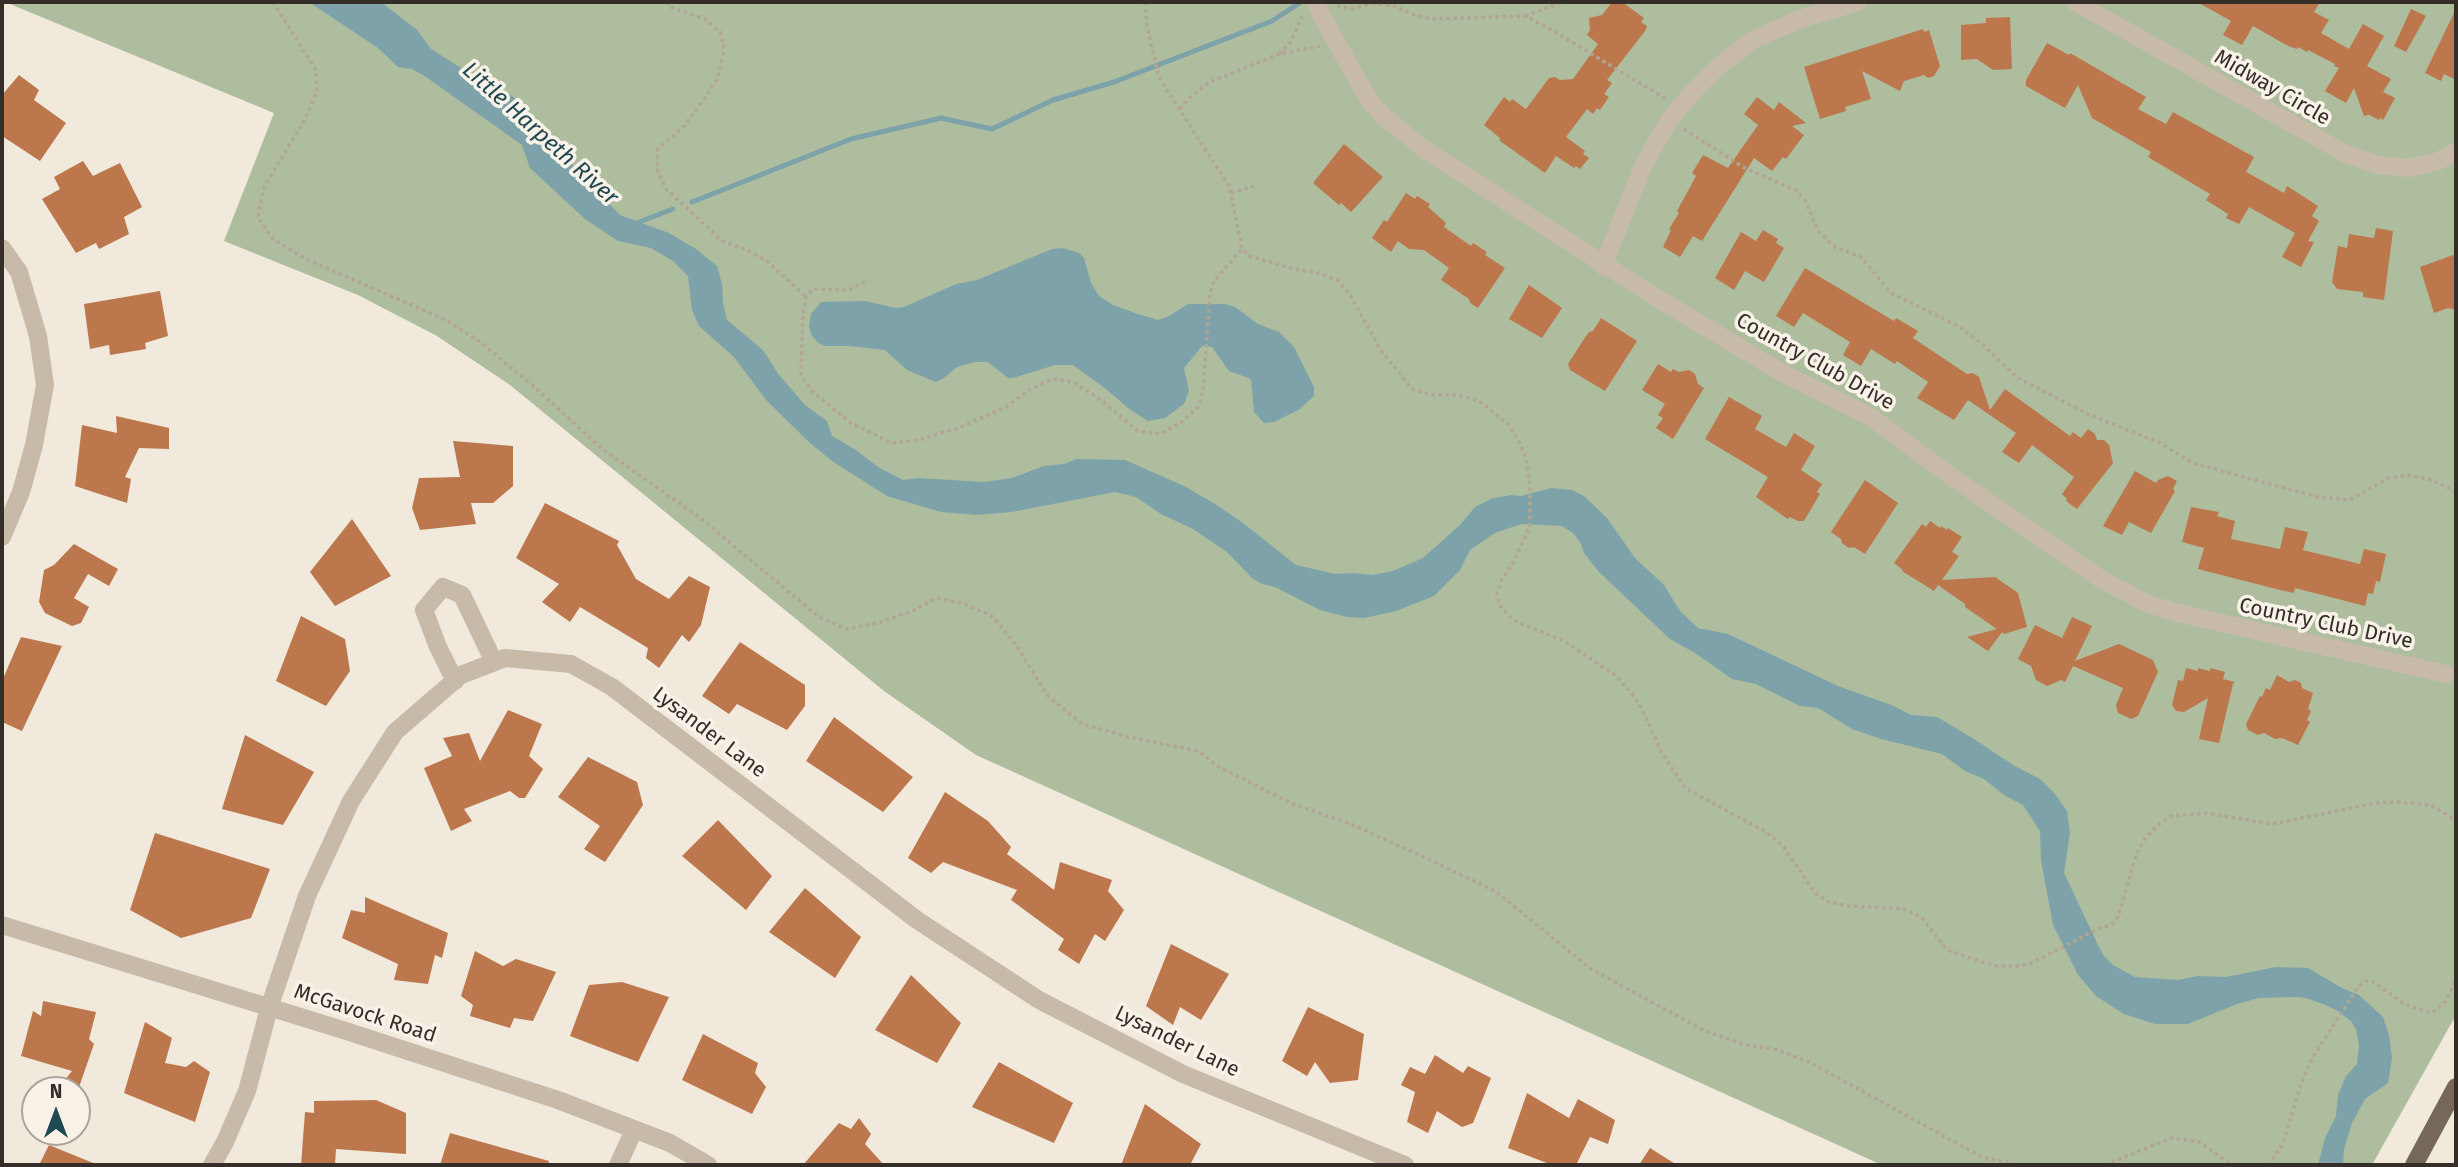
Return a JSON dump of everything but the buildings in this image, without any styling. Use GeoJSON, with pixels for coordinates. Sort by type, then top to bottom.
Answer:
{"type":"FeatureCollection","features":[{"type":"Feature","properties":{"kind":"main road"},"geometry":{"type":"LineString","coordinates":[[2414,1165],[2456,1087]]}},
{"type":"Feature","properties":{"kind":"street"},"geometry":{"type":"LineString","coordinates":[[1604,266],[1645,162],[1670,119],[1690,95],[1719,66],[1753,40],[1800,19],[1858,2]]}},
{"type":"Feature","properties":{"kind":"street","name":"Midway Circle"},"geometry":{"type":"LineString","coordinates":[[2075,2],[2354,158],[2378,165],[2409,168],[2440,161],[2456,152]]}},
{"type":"Feature","properties":{"kind":"street","name":"Country Club Drive"},"geometry":{"type":"LineString","coordinates":[[1316,7],[1370,100],[1383,116],[1424,149],[1604,266],[1784,374],[1871,417],[1970,490],[2104,581],[2149,604],[2216,623],[2453,677]]}},
{"type":"Feature","properties":{"kind":"street"},"geometry":{"type":"LineString","coordinates":[[2,248],[19,272],[38,336],[45,385],[34,445],[21,492],[2,537]]}},
{"type":"Feature","properties":{"kind":"street"},"geometry":{"type":"LineString","coordinates":[[455,681],[424,610],[443,587],[462,595],[494,662]]}},
{"type":"Feature","properties":{"kind":"street","name":"Lysander Lane"},"geometry":{"type":"LineString","coordinates":[[212,1165],[247,1091],[270,1008],[307,896],[351,801],[395,733],[461,675],[505,658],[570,664],[602,682],[917,920],[1039,1000],[1183,1074],[1405,1165]]}},
{"type":"Feature","properties":{"kind":"street","name":"McGavock Road"},"geometry":{"type":"LineString","coordinates":[[2,925],[558,1100],[670,1143],[708,1165]]}},
{"type":"Feature","properties":{"kind":"street"},"geometry":{"type":"LineString","coordinates":[[618,1165],[634,1130]]}},
{"type":"Feature","properties":{"kind":"path"},"geometry":{"type":"LineString","coordinates":[[273,2],[316,70],[317,92],[303,123],[264,187],[258,217],[274,239],[306,259],[446,320],[479,341],[601,447],[699,517],[818,616],[846,629],[878,623],[912,611],[937,598],[961,603],[992,616],[1016,645],[1047,695],[1082,724],[1198,751],[1219,767],[1293,804],[1352,824],[1428,859],[1495,891],[1591,969],[1703,1030],[1742,1044],[1777,1050],[1809,1062],[1982,1157],[2019,1165]]}},
{"type":"Feature","properties":{"kind":"path"},"geometry":{"type":"LineString","coordinates":[[666,2],[670,7],[705,19],[721,33],[724,50],[718,77],[705,97],[685,125],[658,149],[657,169],[666,189],[722,241],[767,261],[806,298]]}},
{"type":"Feature","properties":{"kind":"path"},"geometry":{"type":"LineString","coordinates":[[1145,2],[1157,73],[1231,193],[1242,249],[1249,256],[1337,280],[1349,293],[1380,349],[1412,389],[1433,395],[1458,394],[1479,401],[1508,424],[1526,459],[1530,485],[1530,526],[1513,563],[1501,581],[1497,594],[1500,607],[1513,620],[1564,641],[1615,675],[1643,711],[1661,751],[1685,788],[1766,832],[1783,846],[1815,893],[1829,902],[1849,906],[1904,909],[1921,917],[1947,950],[1990,964],[2018,966],[2031,963],[2111,925],[2118,917],[2136,855],[2144,840],[2171,816],[2206,813],[2272,824],[2376,803],[2398,802],[2430,805],[2456,820]]}},
{"type":"Feature","properties":{"kind":"path"},"geometry":{"type":"LineString","coordinates":[[1365,2],[1394,6],[1417,16],[1434,19],[1525,16],[1562,2]]}},
{"type":"Feature","properties":{"kind":"path"},"geometry":{"type":"LineString","coordinates":[[1279,54],[1316,7],[1352,9],[1372,4]]}},
{"type":"Feature","properties":{"kind":"path"},"geometry":{"type":"LineString","coordinates":[[1525,16],[1670,101]]}},
{"type":"Feature","properties":{"kind":"path"},"geometry":{"type":"LineString","coordinates":[[1180,110],[1191,96],[1210,82],[1279,54],[1335,43]]}},
{"type":"Feature","properties":{"kind":"path"},"geometry":{"type":"LineString","coordinates":[[1679,125],[1743,167],[1797,191],[1805,200],[1818,231],[1836,247],[1861,257],[1891,293],[1958,326],[1981,343],[2018,378],[2090,415],[2160,443],[2193,463],[2318,497],[2349,500],[2389,478],[2408,475],[2431,480],[2456,491]]}},
{"type":"Feature","properties":{"kind":"path"},"geometry":{"type":"LineString","coordinates":[[1231,193],[1254,186]]}},
{"type":"Feature","properties":{"kind":"path"},"geometry":{"type":"LineString","coordinates":[[865,282],[848,290],[813,289],[806,298],[801,335],[801,375],[813,392],[851,424],[892,443],[918,440],[1006,407],[1029,390],[1052,379],[1073,382],[1101,400],[1138,430],[1160,434],[1183,421],[1198,407],[1203,391],[1210,293],[1214,281],[1242,249]]}},
{"type":"Feature","properties":{"kind":"path"},"geometry":{"type":"LineString","coordinates":[[2268,1165],[2282,1146],[2301,1084],[2313,1057],[2358,987],[2365,981],[2374,982],[2404,1004],[2432,1013],[2445,1002],[2456,980]]}},
{"type":"Feature","properties":{"kind":"path"},"geometry":{"type":"LineString","coordinates":[[2105,1165],[2171,1138],[2199,1142],[2232,1165]]}},
{"type":"Feature","properties":{"kind":"green space"},"geometry":{"type":"Polygon","coordinates":[[[5,2],[2456,2],[2456,1015],[2372,1165],[1882,1165],[976,755],[884,691],[510,385],[437,336],[358,295],[224,241],[274,113],[5,2]]]}},
{"type":"Feature","properties":{"kind":"water","name":"Little Harpeth River"},"geometry":{"type":"Polygon","coordinates":[[[309,2],[381,2],[417,30],[431,49],[480,80],[505,90],[526,108],[562,154],[620,215],[669,233],[696,249],[717,266],[727,320],[763,350],[779,375],[805,405],[827,421],[832,436],[878,467],[903,480],[918,478],[984,482],[1012,478],[1044,466],[1064,464],[1077,459],[1125,460],[1184,486],[1215,504],[1296,565],[1335,574],[1372,575],[1393,571],[1423,558],[1461,524],[1475,507],[1493,498],[1521,496],[1551,488],[1572,490],[1584,496],[1607,518],[1635,558],[1664,585],[1680,611],[1698,628],[1728,634],[1838,686],[1911,715],[1937,717],[2040,779],[2067,811],[2070,833],[2064,873],[2098,945],[2113,965],[2135,977],[2178,980],[2197,976],[2226,977],[2276,967],[2308,968],[2359,995],[2383,1017],[2392,1058],[2388,1083],[2365,1099],[2352,1123],[2344,1149],[2343,1165],[2318,1165],[2325,1138],[2336,1116],[2338,1095],[2346,1076],[2357,1064],[2359,1045],[2356,1029],[2351,1021],[2323,1004],[2295,997],[2259,998],[2188,1024],[2155,1024],[2124,1014],[2096,996],[2078,975],[2053,925],[2041,860],[2040,831],[2023,805],[2004,795],[1984,779],[1965,771],[1942,754],[1852,729],[1818,708],[1800,706],[1756,684],[1732,679],[1670,639],[1599,572],[1574,534],[1562,526],[1521,524],[1495,533],[1470,550],[1460,570],[1434,596],[1396,611],[1364,618],[1320,610],[1275,587],[1262,584],[1252,578],[1227,552],[1136,497],[1115,492],[1012,512],[976,515],[941,512],[887,496],[832,461],[767,401],[734,357],[699,326],[692,310],[688,276],[673,261],[651,248],[618,241],[585,219],[530,168],[522,145],[426,77],[412,69],[398,67],[378,48],[309,2]]]}},
{"type":"Feature","properties":{"kind":"water"},"geometry":{"type":"Polygon","coordinates":[[[1063,248],[1079,253],[1084,258],[1091,283],[1099,296],[1113,305],[1158,320],[1188,304],[1225,304],[1235,307],[1258,324],[1279,332],[1294,347],[1314,387],[1314,396],[1300,409],[1274,422],[1264,423],[1254,412],[1251,379],[1229,371],[1212,347],[1202,346],[1184,368],[1189,391],[1184,404],[1165,418],[1148,421],[1073,365],[1055,365],[1008,378],[988,362],[975,362],[957,367],[936,382],[907,370],[885,350],[825,346],[817,342],[811,334],[811,314],[821,302],[865,301],[896,308],[904,307],[956,284],[977,280],[1052,249],[1063,248]]]}},
{"type":"Feature","properties":{"kind":"waterway"},"geometry":{"type":"LineString","coordinates":[[692,202],[851,139],[941,118],[992,129],[1053,100],[1114,82],[1272,21],[1301,2]]}},
{"type":"Feature","properties":{"kind":"waterway"},"geometry":{"type":"LineString","coordinates":[[634,224],[673,209]]}}]}
